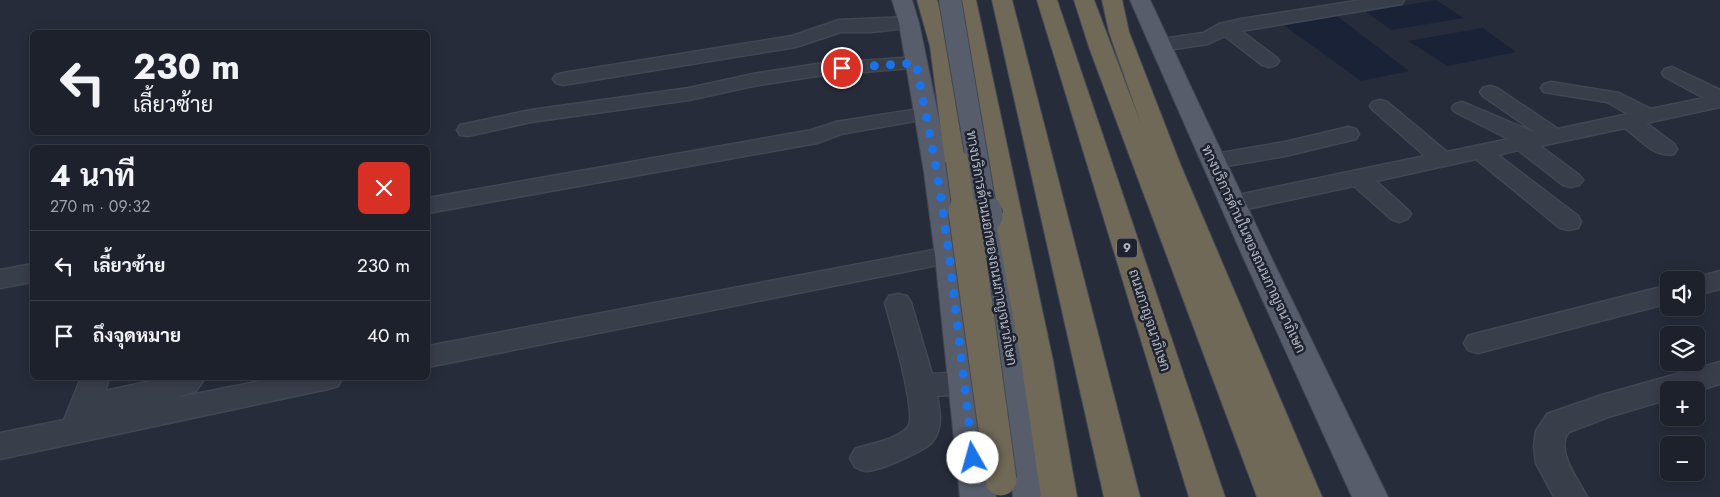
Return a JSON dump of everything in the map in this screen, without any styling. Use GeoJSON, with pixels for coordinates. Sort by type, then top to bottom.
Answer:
{"type":"FeatureCollection","features":[{"type":"Feature","properties":{"kind":"highway"},"geometry":{"type":"LineString","coordinates":[[927,0],[941,46],[1003,497]]}},
{"type":"Feature","properties":{"kind":"highway"},"geometry":{"type":"LineString","coordinates":[[949,0],[967,42],[980,63]]}},
{"type":"Feature","properties":{"kind":"highway"},"geometry":{"type":"LineString","coordinates":[[966,0],[980,63],[1039,370],[1058,497]]}},
{"type":"Feature","properties":{"kind":"highway"},"geometry":{"type":"LineString","coordinates":[[1002,0],[1122,497]]}},
{"type":"Feature","properties":{"kind":"highway","name":"ถนนกาญจนาภิเษก"},"geometry":{"type":"LineString","coordinates":[[1047,0],[1207,497]]}},
{"type":"Feature","properties":{"kind":"highway"},"geometry":{"type":"LineString","coordinates":[[1084,0],[1101,50],[1275,497]]}},
{"type":"Feature","properties":{"kind":"highway"},"geometry":{"type":"LineString","coordinates":[[1102,0],[1120,32]]}},
{"type":"Feature","properties":{"kind":"highway"},"geometry":{"type":"LineString","coordinates":[[1112,0],[1120,32],[1169,166],[1304,497]]}},
{"type":"Feature","properties":{"kind":"main road","name":"ทางบริการด้านนอกของถนนกาญจนาภิเษก"},"geometry":{"type":"LineString","coordinates":[[949,0],[1020,410],[1031,497]]}},
{"type":"Feature","properties":{"kind":"main road","name":"ทางบริการด้านในของถนนกาญจนาภิเษก"},"geometry":{"type":"LineString","coordinates":[[1140,0],[1370,497]]}},
{"type":"Feature","properties":{"kind":"main road"},"geometry":{"type":"LineString","coordinates":[[905,12],[937,172],[978,490]]}},
{"type":"Feature","properties":{"kind":"main road"},"geometry":{"type":"LineString","coordinates":[[968,418],[1015,497]]}},
{"type":"Feature","properties":{"kind":"street"},"geometry":{"type":"LineString","coordinates":[[1161,45],[1208,38],[1226,28],[1395,0]]}},
{"type":"Feature","properties":{"kind":"street"},"geometry":{"type":"LineString","coordinates":[[563,79],[796,41],[839,26],[872,26],[905,12]]}},
{"type":"Feature","properties":{"kind":"street"},"geometry":{"type":"LineString","coordinates":[[1226,28],[1269,61]]}},
{"type":"Feature","properties":{"kind":"street"},"geometry":{"type":"LineString","coordinates":[[468,130],[531,116],[688,94],[754,80],[817,70],[916,63]]}},
{"type":"Feature","properties":{"kind":"street"},"geometry":{"type":"LineString","coordinates":[[1719,101],[1673,64],[1720,80]]}},
{"type":"Feature","properties":{"kind":"street"},"geometry":{"type":"LineString","coordinates":[[1551,88],[1612,97],[1638,118],[1666,149]]}},
{"type":"Feature","properties":{"kind":"street"},"geometry":{"type":"LineString","coordinates":[[1490,92],[1554,136]]}},
{"type":"Feature","properties":{"kind":"street"},"geometry":{"type":"LineString","coordinates":[[1233,204],[1719,101]]}},
{"type":"Feature","properties":{"kind":"street"},"geometry":{"type":"LineString","coordinates":[[1380,106],[1443,160]]}},
{"type":"Feature","properties":{"kind":"street"},"geometry":{"type":"LineString","coordinates":[[1462,108],[1527,142],[1571,180]]}},
{"type":"Feature","properties":{"kind":"street"},"geometry":{"type":"LineString","coordinates":[[430,206],[817,136],[836,138],[926,118]]}},
{"type":"Feature","properties":{"kind":"street"},"geometry":{"type":"LineString","coordinates":[[1215,161],[1285,149],[1348,134]]}},
{"type":"Feature","properties":{"kind":"street"},"geometry":{"type":"LineString","coordinates":[[1481,152],[1569,222]]}},
{"type":"Feature","properties":{"kind":"street"},"geometry":{"type":"LineString","coordinates":[[1359,178],[1399,214]]}},
{"type":"Feature","properties":{"kind":"street"},"geometry":{"type":"LineString","coordinates":[[430,357],[949,254]]}},
{"type":"Feature","properties":{"kind":"street"},"geometry":{"type":"LineString","coordinates":[[0,279],[30,273]]}},
{"type":"Feature","properties":{"kind":"street"},"geometry":{"type":"LineString","coordinates":[[1705,284],[1720,280]]}},
{"type":"Feature","properties":{"kind":"street"},"geometry":{"type":"LineString","coordinates":[[1478,343],[1660,296]]}},
{"type":"Feature","properties":{"kind":"street"},"geometry":{"type":"LineString","coordinates":[[866,458],[908,443],[921,434],[926,424],[921,386],[898,303]]}},
{"type":"Feature","properties":{"kind":"street"},"geometry":{"type":"LineString","coordinates":[[1572,497],[1552,463],[1548,447],[1551,431],[1558,423],[1602,407],[1720,373]]}},
{"type":"Feature","properties":{"kind":"street"},"geometry":{"type":"LineString","coordinates":[[80,419],[94,380]]}},
{"type":"Feature","properties":{"kind":"street"},"geometry":{"type":"LineString","coordinates":[[0,446],[80,419],[146,386],[178,386],[190,380]]}},
{"type":"Feature","properties":{"kind":"street"},"geometry":{"type":"LineString","coordinates":[[80,419],[316,380]]}},
{"type":"Feature","properties":{"kind":"street"},"geometry":{"type":"LineString","coordinates":[[921,386],[963,383]]}},
{"type":"Feature","properties":{"kind":"water"},"geometry":{"type":"Polygon","coordinates":[[[1436,0],[1464,18],[1391,30],[1366,12],[1436,0]]]}},
{"type":"Feature","properties":{"kind":"water"},"geometry":{"type":"Polygon","coordinates":[[[1337,16],[1409,71],[1361,81],[1282,24],[1337,16]]]}},
{"type":"Feature","properties":{"kind":"water"},"geometry":{"type":"Polygon","coordinates":[[[1483,28],[1516,52],[1448,66],[1408,41],[1483,28]]]}},
{"type":"Feature","properties":{"kind":"route"},"geometry":{"type":"LineString","coordinates":[[842,68],[916,63],[937,172],[949,254],[973,458]]}}]}
